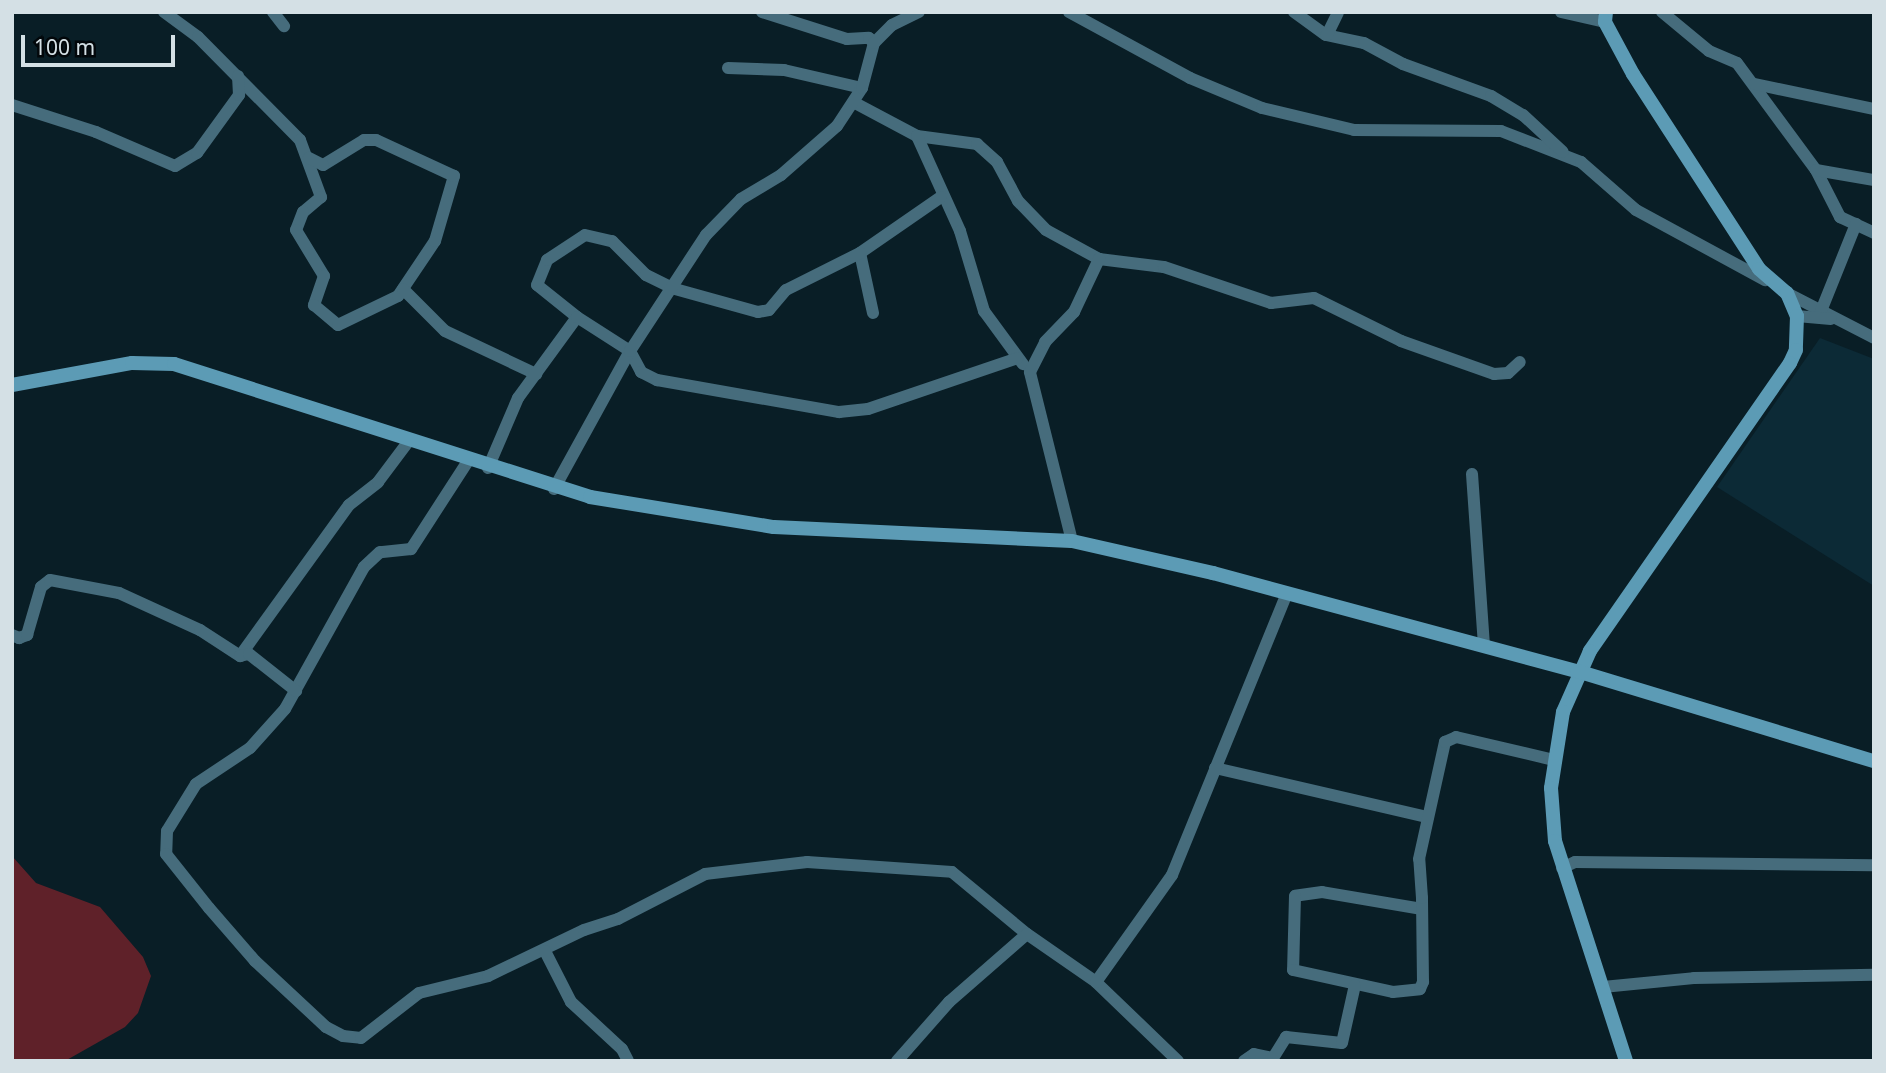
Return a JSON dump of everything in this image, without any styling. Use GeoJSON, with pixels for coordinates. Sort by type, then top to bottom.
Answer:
{"type":"FeatureCollection","features":[{"type":"Feature","properties":{"kind":"street"},"geometry":{"type":"LineString","coordinates":[[164,12],[238,76],[292,130],[309,158],[321,197],[303,212],[296,230],[324,276],[316,309],[338,325],[347,317],[391,303],[403,289],[435,241],[454,176],[376,140],[364,140],[335,161],[323,165],[309,158]]}},
{"type":"Feature","properties":{"kind":"street"},"geometry":{"type":"LineString","coordinates":[[273,12],[284,26]]}},
{"type":"Feature","properties":{"kind":"street"},"geometry":{"type":"LineString","coordinates":[[762,12],[847,39],[869,38],[874,43]]}},
{"type":"Feature","properties":{"kind":"street"},"geometry":{"type":"LineString","coordinates":[[554,489],[629,351],[675,289],[706,236],[725,214],[781,175],[837,126],[855,103],[862,88],[874,43],[892,24],[919,12]]}},
{"type":"Feature","properties":{"kind":"street"},"geometry":{"type":"LineString","coordinates":[[1069,12],[1112,31],[1190,78],[1262,108],[1354,130],[1502,131],[1581,162]]}},
{"type":"Feature","properties":{"kind":"street"},"geometry":{"type":"LineString","coordinates":[[1294,12],[1327,35],[1364,43],[1403,65],[1491,96],[1581,162],[1636,210],[1832,319],[1874,338]]}},
{"type":"Feature","properties":{"kind":"street"},"geometry":{"type":"LineString","coordinates":[[1327,35],[1338,12]]}},
{"type":"Feature","properties":{"kind":"street"},"geometry":{"type":"LineString","coordinates":[[1560,12],[1606,17],[1633,74],[1759,269],[1787,293],[1797,316],[1796,350],[1790,363],[1577,671],[1563,712],[1554,760],[1552,814],[1562,868],[1626,1061]]}},
{"type":"Feature","properties":{"kind":"street"},"geometry":{"type":"LineString","coordinates":[[1662,12],[1709,51],[1737,63],[1755,85],[1786,135],[1816,170],[1840,218],[1874,233]]}},
{"type":"Feature","properties":{"kind":"street"},"geometry":{"type":"LineString","coordinates":[[728,68],[784,69],[862,88]]}},
{"type":"Feature","properties":{"kind":"street"},"geometry":{"type":"LineString","coordinates":[[12,104],[96,132],[175,166],[197,153],[239,95],[238,76]]}},
{"type":"Feature","properties":{"kind":"street"},"geometry":{"type":"LineString","coordinates":[[1755,85],[1874,109]]}},
{"type":"Feature","properties":{"kind":"street"},"geometry":{"type":"LineString","coordinates":[[855,103],[917,136],[977,144],[997,162],[1018,201],[1046,230],[1099,259],[1164,267],[1271,303],[1314,298],[1401,341],[1494,374],[1508,373],[1520,362]]}},
{"type":"Feature","properties":{"kind":"street"},"geometry":{"type":"LineString","coordinates":[[917,136],[941,197],[960,231],[984,311],[1030,372],[1072,541]]}},
{"type":"Feature","properties":{"kind":"street"},"geometry":{"type":"LineString","coordinates":[[1816,170],[1874,180]]}},
{"type":"Feature","properties":{"kind":"street"},"geometry":{"type":"LineString","coordinates":[[941,197],[860,253],[786,290],[769,310],[758,312],[675,289],[646,275],[612,241],[585,234],[547,260],[537,285],[577,317],[629,351],[642,372],[657,380],[839,412],[868,409],[1018,358]]}},
{"type":"Feature","properties":{"kind":"street"},"geometry":{"type":"LineString","coordinates":[[1821,311],[1856,224]]}},
{"type":"Feature","properties":{"kind":"street"},"geometry":{"type":"LineString","coordinates":[[860,253],[873,313]]}},
{"type":"Feature","properties":{"kind":"street"},"geometry":{"type":"LineString","coordinates":[[1030,372],[1045,342],[1074,312],[1099,259]]}},
{"type":"Feature","properties":{"kind":"street"},"geometry":{"type":"LineString","coordinates":[[403,289],[445,331],[536,374]]}},
{"type":"Feature","properties":{"kind":"street"},"geometry":{"type":"LineString","coordinates":[[1797,316],[1832,319]]}},
{"type":"Feature","properties":{"kind":"street"},"geometry":{"type":"LineString","coordinates":[[488,468],[518,398],[577,317]]}},
{"type":"Feature","properties":{"kind":"street"},"geometry":{"type":"LineString","coordinates":[[12,386],[132,363],[174,364],[264,390],[408,442],[554,489],[774,527],[1072,541],[1187,566],[1286,596],[1577,671],[1874,761]]}},
{"type":"Feature","properties":{"kind":"street"},"geometry":{"type":"LineString","coordinates":[[240,656],[349,505],[378,482],[408,442]]}},
{"type":"Feature","properties":{"kind":"street"},"geometry":{"type":"LineString","coordinates":[[468,461],[411,548],[380,552],[364,567],[296,691],[250,748],[196,784],[164,842],[166,854],[255,961],[326,1027],[353,1039],[419,993],[457,987],[545,951],[705,874],[807,862],[952,872],[1027,934],[1096,982],[1178,1061]]}},
{"type":"Feature","properties":{"kind":"street"},"geometry":{"type":"LineString","coordinates":[[1472,474],[1484,646]]}},
{"type":"Feature","properties":{"kind":"street"},"geometry":{"type":"LineString","coordinates":[[12,635],[27,635],[41,587],[50,580],[119,593],[200,631],[240,656],[249,654],[296,691]]}},
{"type":"Feature","properties":{"kind":"street"},"geometry":{"type":"LineString","coordinates":[[1096,982],[1166,887],[1286,596]]}},
{"type":"Feature","properties":{"kind":"street"},"geometry":{"type":"LineString","coordinates":[[1422,909],[1322,892],[1293,898],[1293,970],[1392,992],[1420,989],[1422,909],[1419,859],[1445,742],[1451,737],[1554,760]]}},
{"type":"Feature","properties":{"kind":"street"},"geometry":{"type":"LineString","coordinates":[[1215,768],[1427,817]]}},
{"type":"Feature","properties":{"kind":"street"},"geometry":{"type":"LineString","coordinates":[[1562,868],[1575,862],[1874,865]]}},
{"type":"Feature","properties":{"kind":"street"},"geometry":{"type":"LineString","coordinates":[[897,1061],[949,1002],[1027,934]]}},
{"type":"Feature","properties":{"kind":"street"},"geometry":{"type":"LineString","coordinates":[[545,951],[571,1002],[622,1049],[628,1061]]}},
{"type":"Feature","properties":{"kind":"street"},"geometry":{"type":"LineString","coordinates":[[1603,987],[1694,978],[1874,975]]}},
{"type":"Feature","properties":{"kind":"street"},"geometry":{"type":"LineString","coordinates":[[1244,1061],[1254,1055],[1272,1058],[1286,1037],[1342,1043],[1355,985]]}},
{"type":"Feature","properties":{"kind":"shaded area"},"geometry":{"type":"Polygon","coordinates":[[[1820,338],[1874,359],[1874,586],[1717,487],[1820,338]]]}},
{"type":"Feature","properties":{"kind":"shaded area"},"geometry":{"type":"Polygon","coordinates":[[[12,856],[36,883],[100,907],[143,957],[151,976],[138,1013],[125,1027],[65,1061],[12,1061],[12,856]]]}}]}
